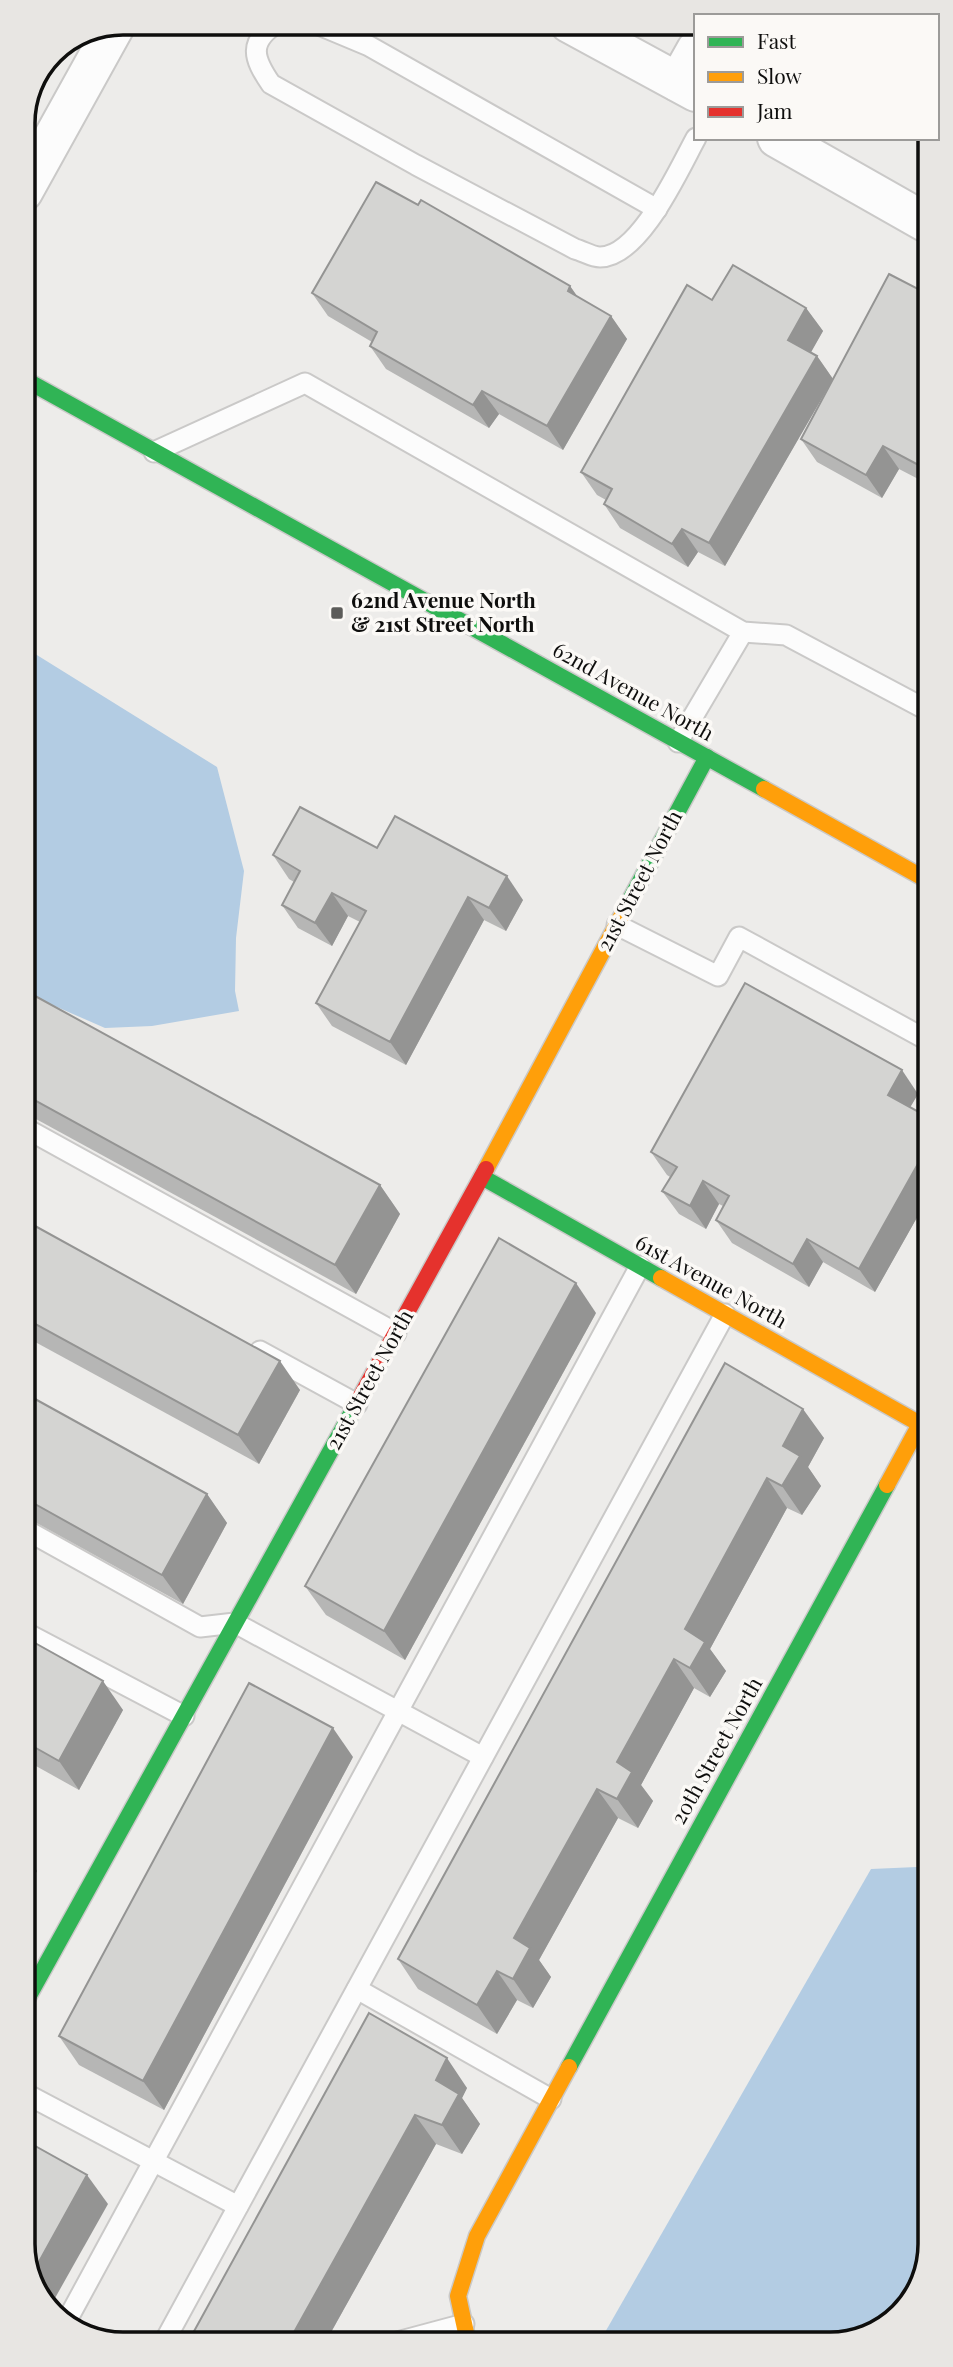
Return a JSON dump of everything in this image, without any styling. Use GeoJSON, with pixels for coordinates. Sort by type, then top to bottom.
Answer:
{"type":"FeatureCollection","features":[{"type":"Feature","properties":{"kind":"street"},"geometry":{"type":"LineString","coordinates":[[597,35],[690,75]]}},
{"type":"Feature","properties":{"kind":"street"},"geometry":{"type":"LineString","coordinates":[[35,170],[109,37]]}},
{"type":"Feature","properties":{"kind":"street"},"geometry":{"type":"LineString","coordinates":[[781,140],[918,218]]}},
{"type":"Feature","properties":{"kind":"street","name":"62nd Avenue North"},"geometry":{"type":"LineString","coordinates":[[35,385],[918,875]]}},
{"type":"Feature","properties":{"kind":"street","name":"21st Street North"},"geometry":{"type":"LineString","coordinates":[[35,1982],[482,1177],[707,757]]}},
{"type":"Feature","properties":{"kind":"street","name":"61st Avenue North"},"geometry":{"type":"LineString","coordinates":[[482,1177],[918,1419]]}},
{"type":"Feature","properties":{"kind":"street","name":"20th Street North"},"geometry":{"type":"LineString","coordinates":[[466,2332],[458,2296],[477,2236],[918,1433]]}},
{"type":"Feature","properties":{"kind":"lane"},"geometry":{"type":"LineString","coordinates":[[262,35],[256,50],[261,69],[271,84],[416,165],[575,249],[598,257],[610,256],[629,245],[657,208],[695,140]]}},
{"type":"Feature","properties":{"kind":"lane"},"geometry":{"type":"LineString","coordinates":[[343,35],[369,46],[657,208]]}},
{"type":"Feature","properties":{"kind":"lane"},"geometry":{"type":"LineString","coordinates":[[154,452],[305,383],[743,632],[786,635],[918,706]]}},
{"type":"Feature","properties":{"kind":"lane"},"geometry":{"type":"LineString","coordinates":[[678,742],[743,632]]}},
{"type":"Feature","properties":{"kind":"lane"},"geometry":{"type":"LineString","coordinates":[[617,925],[718,976],[739,937],[918,1035]]}},
{"type":"Feature","properties":{"kind":"lane"},"geometry":{"type":"LineString","coordinates":[[35,1134],[396,1333]]}},
{"type":"Feature","properties":{"kind":"lane"},"geometry":{"type":"LineString","coordinates":[[70,2314],[640,1266]]}},
{"type":"Feature","properties":{"kind":"lane"},"geometry":{"type":"LineString","coordinates":[[170,2332],[725,1314]]}},
{"type":"Feature","properties":{"kind":"lane"},"geometry":{"type":"LineString","coordinates":[[246,1344],[356,1404]]}},
{"type":"Feature","properties":{"kind":"lane"},"geometry":{"type":"LineString","coordinates":[[35,1535],[200,1628],[235,1623],[483,1757]]}},
{"type":"Feature","properties":{"kind":"lane"},"geometry":{"type":"LineString","coordinates":[[35,1638],[184,1716]]}},
{"type":"Feature","properties":{"kind":"lane"},"geometry":{"type":"LineString","coordinates":[[357,1989],[551,2099]]}},
{"type":"Feature","properties":{"kind":"lane"},"geometry":{"type":"LineString","coordinates":[[35,2099],[239,2206]]}},
{"type":"Feature","properties":{"kind":"water"},"geometry":{"type":"Polygon","coordinates":[[[35,654],[217,767],[244,871],[236,938],[235,991],[239,1011],[152,1026],[105,1028],[35,997],[35,654]]]}},
{"type":"Feature","properties":{"kind":"water"},"geometry":{"type":"Polygon","coordinates":[[[918,1868],[918,2244],[909,2283],[900,2297],[883,2314],[869,2323],[841,2331],[605,2332],[871,1869],[918,1868]]]}},
{"type":"Feature","properties":{"kind":"building"},"geometry":{"type":"Polygon","coordinates":[[[376,182],[418,205],[421,200],[570,286],[568,291],[611,316],[547,426],[482,391],[473,405],[370,346],[377,332],[312,293],[376,182]]]}},
{"type":"Feature","properties":{"kind":"building"},"geometry":{"type":"Polygon","coordinates":[[[733,265],[806,308],[788,340],[817,356],[709,543],[682,529],[672,544],[604,504],[612,489],[581,472],[687,285],[712,300],[733,265]]]}},
{"type":"Feature","properties":{"kind":"building"},"geometry":{"type":"Polygon","coordinates":[[[889,274],[918,289],[918,465],[883,446],[866,475],[801,439],[889,274]]]}},
{"type":"Feature","properties":{"kind":"building"},"geometry":{"type":"Polygon","coordinates":[[[300,807],[377,848],[395,816],[507,876],[489,908],[468,897],[390,1042],[316,1003],[366,911],[332,893],[315,923],[282,905],[300,871],[273,855],[300,807]]]}},
{"type":"Feature","properties":{"kind":"building"},"geometry":{"type":"Polygon","coordinates":[[[745,983],[902,1070],[888,1095],[918,1112],[918,1164],[859,1269],[807,1239],[793,1264],[716,1220],[729,1196],[703,1181],[690,1206],[662,1191],[677,1167],[651,1152],[745,983]]]}},
{"type":"Feature","properties":{"kind":"building"},"geometry":{"type":"Polygon","coordinates":[[[35,996],[380,1185],[335,1265],[35,1100],[35,996]]]}},
{"type":"Feature","properties":{"kind":"building"},"geometry":{"type":"Polygon","coordinates":[[[35,1226],[280,1361],[238,1435],[35,1324],[35,1226]]]}},
{"type":"Feature","properties":{"kind":"building"},"geometry":{"type":"Polygon","coordinates":[[[499,1238],[576,1283],[384,1631],[305,1586],[499,1238]]]}},
{"type":"Feature","properties":{"kind":"building"},"geometry":{"type":"Polygon","coordinates":[[[725,1363],[803,1409],[783,1446],[800,1456],[782,1486],[767,1478],[685,1629],[705,1642],[690,1668],[674,1659],[617,1762],[632,1772],[617,1799],[597,1789],[514,1938],[530,1948],[513,1979],[497,1971],[477,2005],[398,1959],[725,1363]]]}},
{"type":"Feature","properties":{"kind":"building"},"geometry":{"type":"Polygon","coordinates":[[[35,1399],[207,1494],[162,1575],[35,1504],[35,1399]]]}},
{"type":"Feature","properties":{"kind":"building"},"geometry":{"type":"Polygon","coordinates":[[[35,1643],[103,1681],[59,1761],[35,1748],[35,1643]]]}},
{"type":"Feature","properties":{"kind":"building"},"geometry":{"type":"Polygon","coordinates":[[[249,1683],[333,1728],[143,2081],[59,2036],[249,1683]]]}},
{"type":"Feature","properties":{"kind":"building"},"geometry":{"type":"Polygon","coordinates":[[[369,2013],[447,2058],[436,2080],[459,2094],[442,2125],[415,2115],[294,2332],[194,2332],[369,2013]]]}},
{"type":"Feature","properties":{"kind":"building"},"geometry":{"type":"Polygon","coordinates":[[[35,2146],[87,2175],[38,2264],[35,2244],[35,2146]]]}},
{"type":"Feature","properties":{"kind":"traffic: fast"},"geometry":{"type":"LineString","coordinates":[[35,385],[764,789]]}},
{"type":"Feature","properties":{"kind":"traffic: fast"},"geometry":{"type":"LineString","coordinates":[[629,902],[707,757]]}},
{"type":"Feature","properties":{"kind":"traffic: fast"},"geometry":{"type":"LineString","coordinates":[[482,1177],[661,1278]]}},
{"type":"Feature","properties":{"kind":"traffic: fast"},"geometry":{"type":"LineString","coordinates":[[35,1985],[356,1405]]}},
{"type":"Feature","properties":{"kind":"traffic: fast"},"geometry":{"type":"LineString","coordinates":[[569,2067],[887,1485]]}},
{"type":"Feature","properties":{"kind":"traffic: slow"},"geometry":{"type":"LineString","coordinates":[[764,789],[918,875]]}},
{"type":"Feature","properties":{"kind":"traffic: slow"},"geometry":{"type":"LineString","coordinates":[[486,1169],[629,902]]}},
{"type":"Feature","properties":{"kind":"traffic: slow"},"geometry":{"type":"LineString","coordinates":[[661,1278],[918,1423]]}},
{"type":"Feature","properties":{"kind":"traffic: slow"},"geometry":{"type":"LineString","coordinates":[[887,1485],[918,1428]]}},
{"type":"Feature","properties":{"kind":"traffic: slow"},"geometry":{"type":"LineString","coordinates":[[466,2332],[458,2296],[477,2236],[569,2067]]}},
{"type":"Feature","properties":{"kind":"traffic: jam"},"geometry":{"type":"LineString","coordinates":[[356,1405],[486,1169]]}},
{"type":"Feature","properties":{"kind":"place","name":"62nd Avenue North & 21st Street North"},"geometry":{"type":"Point","coordinates":[337,613]}}]}
